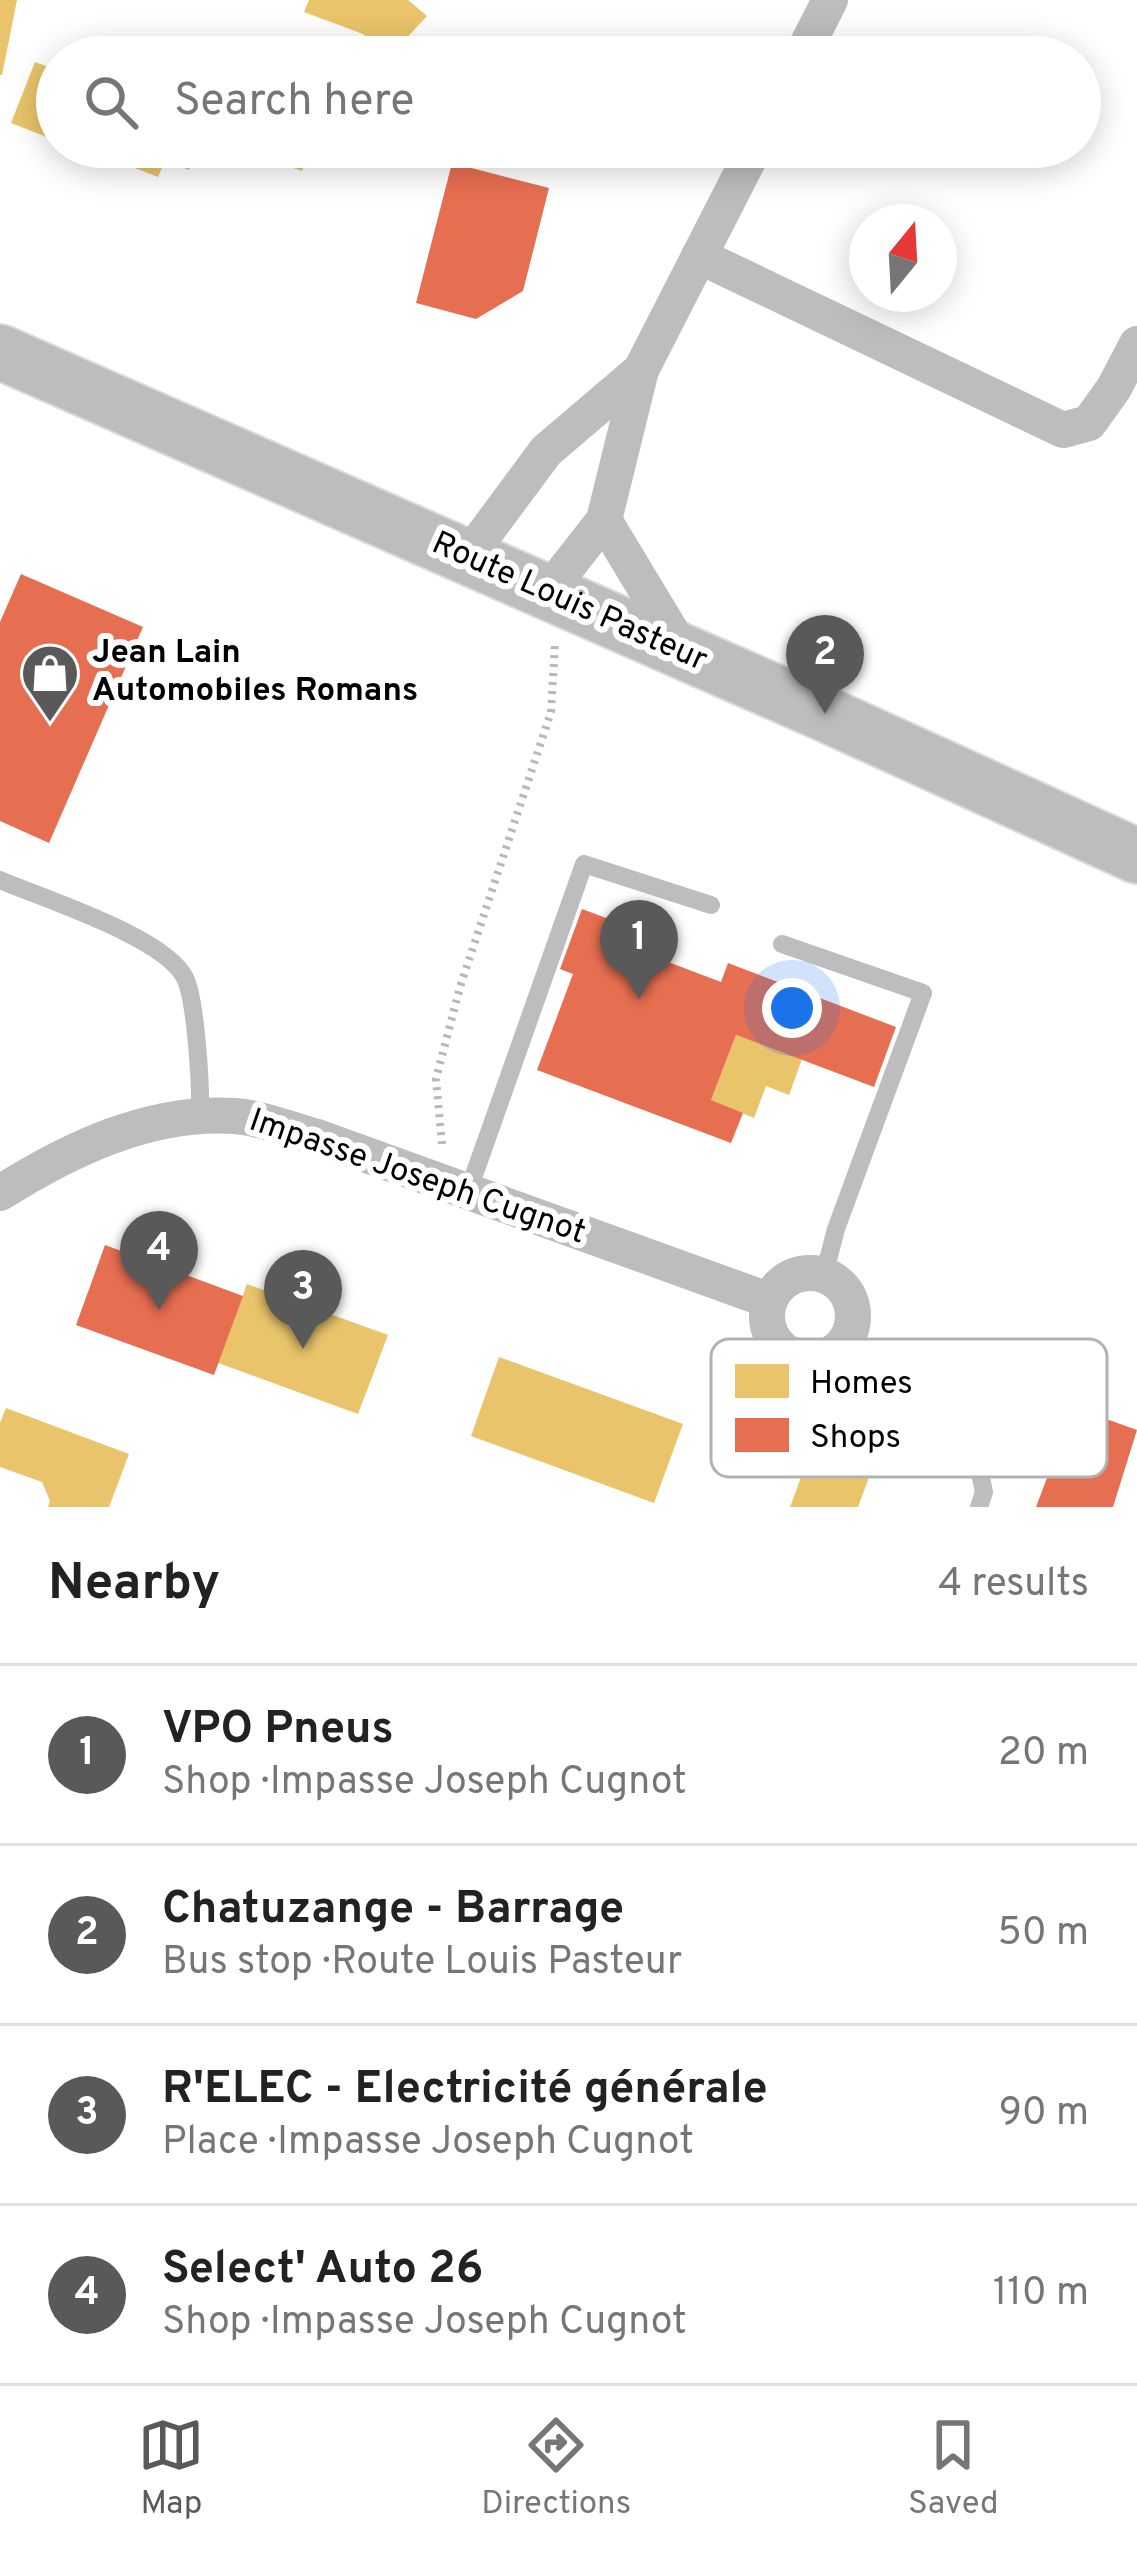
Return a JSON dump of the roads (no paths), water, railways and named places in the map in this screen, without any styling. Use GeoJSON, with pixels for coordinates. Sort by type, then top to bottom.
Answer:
{"type":"FeatureCollection","features":[{"type":"Feature","properties":{"kind":"main road","name":"Route Louis Pasteur"},"geometry":{"type":"LineString","coordinates":[[0,352],[1137,856]]}},
{"type":"Feature","properties":{"kind":"street"},"geometry":{"type":"LineString","coordinates":[[812,36],[830,0]]}},
{"type":"Feature","properties":{"kind":"street"},"geometry":{"type":"LineString","coordinates":[[555,597],[604,520],[641,370],[744,168]]}},
{"type":"Feature","properties":{"kind":"street"},"geometry":{"type":"LineString","coordinates":[[699,256],[1063,430],[1089,423],[1137,344]]}},
{"type":"Feature","properties":{"kind":"street"},"geometry":{"type":"LineString","coordinates":[[466,559],[546,451],[641,370]]}},
{"type":"Feature","properties":{"kind":"street"},"geometry":{"type":"LineString","coordinates":[[604,520],[685,654]]}},
{"type":"Feature","properties":{"kind":"street","name":"Impasse Joseph Cugnot"},"geometry":{"type":"LineString","coordinates":[[0,1192],[130,1128],[200,1115],[241,1117],[317,1137],[768,1300]]}},
{"type":"Feature","properties":{"kind":"street"},"geometry":{"type":"LineString","coordinates":[[774,1339],[767,1330],[768,1300],[781,1282],[802,1273],[824,1275],[842,1287],[853,1307],[852,1329],[846,1339]]}},
{"type":"Feature","properties":{"kind":"lane"},"geometry":{"type":"LineString","coordinates":[[459,1188],[584,864],[711,905]]}},
{"type":"Feature","properties":{"kind":"lane"},"geometry":{"type":"LineString","coordinates":[[0,880],[158,947],[186,979],[201,1078],[200,1115]]}},
{"type":"Feature","properties":{"kind":"lane"},"geometry":{"type":"LineString","coordinates":[[782,944],[923,993],[836,1229],[824,1275]]}},
{"type":"Feature","properties":{"kind":"lane"},"geometry":{"type":"LineString","coordinates":[[979,1507],[984,1492],[981,1477]]}},
{"type":"Feature","properties":{"kind":"place","name":"Chatuzange - Barrage"},"geometry":{"type":"Point","coordinates":[825,714]}},
{"type":"Feature","properties":{"kind":"place","name":"Jean Lain Automobiles Romans"},"geometry":{"type":"Point","coordinates":[50,724]}},
{"type":"Feature","properties":{"kind":"place","name":"VPO Pneus"},"geometry":{"type":"Point","coordinates":[639,999]}},
{"type":"Feature","properties":{"kind":"place","name":"Select' Auto 26"},"geometry":{"type":"Point","coordinates":[159,1310]}},
{"type":"Feature","properties":{"kind":"place","name":"R'ELEC - Electricité générale"},"geometry":{"type":"Point","coordinates":[303,1349]}}]}
